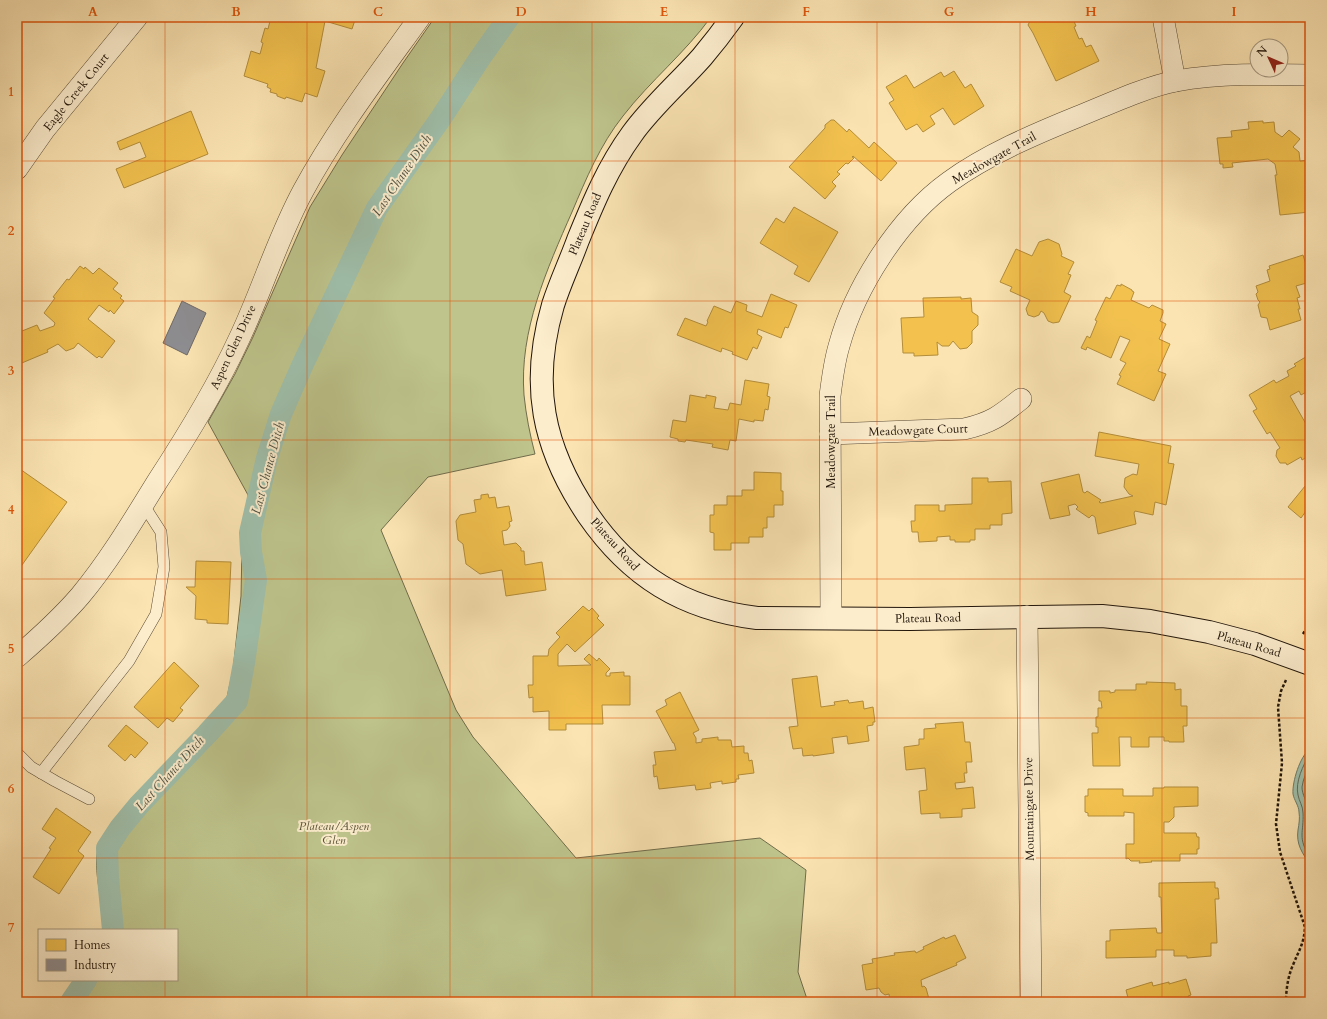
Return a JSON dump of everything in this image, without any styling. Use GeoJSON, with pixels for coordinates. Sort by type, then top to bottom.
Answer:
{"type":"FeatureCollection","features":[{"type":"Feature","properties":{"kind":"street","name":"Eagle Creek Court"},"geometry":{"type":"LineString","coordinates":[[17,169],[45,129],[137,17]]}},
{"type":"Feature","properties":{"kind":"street","name":"Aspen Glen Drive"},"geometry":{"type":"LineString","coordinates":[[17,657],[48,630],[80,596],[121,540],[217,384],[240,337],[289,219],[302,192],[338,133],[420,17]]}},
{"type":"Feature","properties":{"kind":"street","name":"Plateau Road"},"geometry":{"type":"LineString","coordinates":[[733,17],[702,57],[634,131],[620,151],[595,198],[561,282],[548,325],[542,367],[542,389],[546,428],[568,484],[593,523],[621,555],[639,572],[658,585],[691,601],[732,615],[757,618],[910,619],[1102,616],[1150,621],[1223,635],[1281,653],[1310,664]]}},
{"type":"Feature","properties":{"kind":"street"},"geometry":{"type":"LineString","coordinates":[[1163,17],[1175,81]]}},
{"type":"Feature","properties":{"kind":"street","name":"Meadowgate Trail"},"geometry":{"type":"LineString","coordinates":[[831,618],[830,396],[832,374],[848,318],[864,284],[880,257],[901,229],[923,205],[949,182],[975,166],[1019,142],[1122,98],[1175,81],[1235,75],[1310,75]]}},
{"type":"Feature","properties":{"kind":"street","name":"Meadowgate Court"},"geometry":{"type":"LineString","coordinates":[[830,434],[964,429],[980,426],[991,421],[1021,399]]}},
{"type":"Feature","properties":{"kind":"street","name":"Mountaingate Drive"},"geometry":{"type":"LineString","coordinates":[[1027,616],[1031,1002]]}},
{"type":"Feature","properties":{"kind":"lane"},"geometry":{"type":"LineString","coordinates":[[41,773],[129,661],[156,614],[164,568],[161,532],[143,504]]}},
{"type":"Feature","properties":{"kind":"lane"},"geometry":{"type":"LineString","coordinates":[[17,752],[31,767],[89,799]]}},
{"type":"Feature","properties":{"kind":"path"},"geometry":{"type":"LineString","coordinates":[[1303,634],[1310,623]]}},
{"type":"Feature","properties":{"kind":"path"},"geometry":{"type":"LineString","coordinates":[[1286,680],[1281,691],[1278,707],[1282,763],[1276,824],[1280,852],[1305,927],[1302,948],[1293,965],[1289,979],[1286,1002]]}},
{"type":"Feature","properties":{"kind":"green space","name":"Plateau/Aspen Glen"},"geometry":{"type":"Polygon","coordinates":[[[435,17],[711,17],[690,43],[633,103],[607,139],[588,175],[553,256],[530,324],[526,347],[524,395],[535,454],[428,477],[381,530],[456,710],[473,737],[576,858],[760,838],[806,870],[798,972],[808,1002],[63,1002],[77,981],[178,981],[178,929],[103,929],[102,909],[97,876],[97,855],[99,846],[117,817],[227,697],[233,670],[241,596],[242,547],[248,495],[208,422],[235,374],[253,337],[310,207],[342,155],[435,17]]]}},
{"type":"Feature","properties":{"kind":"water"},"geometry":{"type":"Polygon","coordinates":[[[1310,749],[1310,864],[1302,852],[1298,840],[1299,810],[1293,794],[1293,789],[1297,770],[1306,752],[1310,749]]]}},
{"type":"Feature","properties":{"kind":"building: Homes"},"geometry":{"type":"Polygon","coordinates":[[[267,17],[356,17],[352,29],[325,21],[316,68],[325,71],[317,97],[305,93],[302,102],[286,97],[285,99],[270,92],[271,89],[267,87],[268,84],[244,76],[251,51],[260,54],[263,43],[261,42],[265,28],[268,29],[270,21],[266,20],[267,17]]]}},
{"type":"Feature","properties":{"kind":"building: Homes"},"geometry":{"type":"Polygon","coordinates":[[[1039,17],[1072,17],[1070,18],[1073,19],[1076,26],[1074,27],[1079,39],[1082,38],[1086,47],[1091,45],[1099,61],[1056,81],[1028,25],[1030,21],[1039,17]]]}},
{"type":"Feature","properties":{"kind":"building: Homes"},"geometry":{"type":"Polygon","coordinates":[[[954,71],[965,88],[971,84],[984,106],[954,125],[943,108],[930,116],[935,124],[923,132],[917,124],[906,130],[889,103],[894,100],[886,87],[906,75],[914,88],[941,72],[944,77],[954,71]]]}},
{"type":"Feature","properties":{"kind":"building: Homes"},"geometry":{"type":"Polygon","coordinates":[[[191,111],[208,154],[124,188],[116,169],[146,157],[140,142],[120,150],[117,142],[191,111]]]}},
{"type":"Feature","properties":{"kind":"building: Homes"},"geometry":{"type":"Polygon","coordinates":[[[831,120],[834,120],[847,132],[849,129],[869,148],[874,142],[897,163],[881,181],[853,156],[852,157],[854,158],[848,164],[846,163],[837,172],[840,174],[832,182],[836,186],[825,199],[789,167],[831,120]]]}},
{"type":"Feature","properties":{"kind":"building: Homes"},"geometry":{"type":"Polygon","coordinates":[[[1263,121],[1263,123],[1274,122],[1275,132],[1282,137],[1289,130],[1300,139],[1293,147],[1299,152],[1300,161],[1309,160],[1310,178],[1307,178],[1310,212],[1280,215],[1275,164],[1268,159],[1232,163],[1233,167],[1223,168],[1223,164],[1220,164],[1217,138],[1232,137],[1231,131],[1249,129],[1248,122],[1263,121]]]}},
{"type":"Feature","properties":{"kind":"building: Homes"},"geometry":{"type":"Polygon","coordinates":[[[794,207],[838,232],[809,282],[794,274],[798,266],[760,243],[776,218],[784,223],[794,207]]]}},
{"type":"Feature","properties":{"kind":"building: Homes"},"geometry":{"type":"Polygon","coordinates":[[[1048,239],[1059,244],[1062,254],[1061,256],[1074,262],[1068,274],[1071,275],[1064,292],[1071,296],[1059,322],[1053,323],[1048,321],[1044,313],[1041,311],[1039,315],[1034,317],[1028,315],[1026,309],[1030,300],[1010,291],[1012,287],[1000,282],[1016,249],[1032,256],[1039,242],[1048,239]]]}},
{"type":"Feature","properties":{"kind":"building: Homes"},"geometry":{"type":"Polygon","coordinates":[[[1303,255],[1307,268],[1309,268],[1310,282],[1296,286],[1300,297],[1297,298],[1301,320],[1270,330],[1267,318],[1261,317],[1258,305],[1260,302],[1256,294],[1258,292],[1256,286],[1270,281],[1267,270],[1270,269],[1269,266],[1303,255]]]}},
{"type":"Feature","properties":{"kind":"building: Homes"},"geometry":{"type":"Polygon","coordinates":[[[80,266],[84,269],[85,267],[93,274],[99,268],[118,283],[113,289],[122,296],[120,298],[124,301],[114,314],[110,310],[109,312],[99,305],[88,319],[115,341],[102,358],[99,356],[97,358],[78,343],[74,348],[66,351],[58,344],[47,350],[48,352],[17,365],[17,333],[37,325],[40,331],[54,326],[55,323],[44,313],[55,298],[53,297],[67,279],[69,280],[80,266]]]}},
{"type":"Feature","properties":{"kind":"building: Homes"},"geometry":{"type":"Polygon","coordinates":[[[1121,284],[1134,292],[1131,300],[1149,308],[1152,305],[1163,310],[1160,321],[1166,324],[1159,339],[1170,344],[1158,371],[1166,374],[1154,401],[1117,384],[1121,376],[1119,375],[1126,363],[1120,360],[1130,340],[1120,336],[1111,358],[1087,347],[1086,350],[1081,348],[1087,336],[1090,338],[1097,321],[1095,320],[1106,297],[1110,299],[1117,285],[1121,286],[1121,284]]]}},
{"type":"Feature","properties":{"kind":"building: Homes"},"geometry":{"type":"Polygon","coordinates":[[[771,294],[797,305],[788,328],[785,327],[781,338],[758,329],[757,334],[762,337],[757,349],[753,347],[747,360],[722,348],[721,352],[677,335],[685,318],[706,326],[714,306],[731,313],[736,301],[747,305],[746,311],[762,317],[771,294]]]}},
{"type":"Feature","properties":{"kind":"building: Homes"},"geometry":{"type":"Polygon","coordinates":[[[961,297],[961,299],[971,298],[972,312],[978,316],[978,325],[972,331],[972,343],[967,348],[960,349],[953,341],[949,346],[942,346],[937,342],[938,355],[914,356],[914,353],[903,353],[901,318],[924,317],[923,298],[961,297]]]}},
{"type":"Feature","properties":{"kind":"building: Homes"},"geometry":{"type":"Polygon","coordinates":[[[1309,355],[1310,390],[1301,395],[1299,391],[1290,396],[1310,431],[1310,455],[1302,460],[1301,457],[1287,465],[1286,463],[1280,463],[1276,456],[1277,450],[1280,448],[1270,432],[1267,434],[1253,411],[1257,409],[1249,395],[1274,380],[1276,383],[1289,376],[1287,371],[1296,366],[1294,364],[1309,355]]]}},
{"type":"Feature","properties":{"kind":"building: Homes"},"geometry":{"type":"Polygon","coordinates":[[[745,380],[769,384],[767,396],[770,397],[768,410],[765,409],[763,421],[754,420],[754,422],[739,419],[736,441],[730,440],[728,450],[712,447],[713,444],[686,440],[685,442],[678,441],[678,439],[670,437],[673,420],[686,422],[690,395],[706,398],[706,395],[716,397],[714,408],[728,410],[730,403],[741,405],[745,380]]]}},
{"type":"Feature","properties":{"kind":"building: Homes"},"geometry":{"type":"Polygon","coordinates":[[[1099,432],[1171,446],[1168,463],[1174,464],[1166,505],[1155,502],[1153,515],[1135,511],[1136,524],[1098,534],[1095,517],[1092,515],[1089,518],[1076,509],[1078,507],[1075,504],[1068,506],[1070,515],[1050,519],[1041,483],[1079,474],[1083,492],[1085,493],[1087,491],[1101,500],[1099,502],[1101,503],[1133,496],[1129,494],[1124,487],[1125,478],[1133,474],[1137,475],[1139,464],[1095,456],[1099,432]]]}},
{"type":"Feature","properties":{"kind":"building: Homes"},"geometry":{"type":"Polygon","coordinates":[[[17,467],[67,502],[17,572],[17,467]]]}},
{"type":"Feature","properties":{"kind":"building: Homes"},"geometry":{"type":"Polygon","coordinates":[[[754,472],[781,473],[783,505],[774,505],[774,517],[767,517],[767,528],[763,528],[763,537],[749,537],[749,543],[731,543],[731,550],[714,550],[714,533],[710,532],[710,515],[714,515],[714,505],[727,505],[727,496],[742,496],[742,490],[754,490],[754,472]]]}},
{"type":"Feature","properties":{"kind":"building: Homes"},"geometry":{"type":"Polygon","coordinates":[[[972,478],[988,478],[988,482],[1011,481],[1012,513],[1002,514],[1002,525],[990,525],[990,529],[975,529],[975,540],[970,540],[970,542],[955,542],[955,540],[950,540],[950,536],[937,537],[937,541],[919,542],[918,532],[912,532],[911,521],[915,521],[915,505],[939,505],[939,511],[945,511],[945,505],[972,504],[972,478]]]}},
{"type":"Feature","properties":{"kind":"building: Homes"},"geometry":{"type":"Polygon","coordinates":[[[1310,480],[1310,510],[1308,513],[1306,511],[1301,518],[1288,507],[1310,480]]]}},
{"type":"Feature","properties":{"kind":"building: Homes"},"geometry":{"type":"Polygon","coordinates":[[[488,494],[489,498],[495,497],[497,508],[509,506],[512,521],[509,522],[510,526],[507,530],[502,531],[504,545],[516,543],[521,548],[521,551],[524,551],[525,565],[542,562],[546,590],[506,596],[502,570],[480,574],[466,564],[463,544],[458,540],[456,521],[460,515],[476,512],[474,500],[481,499],[481,495],[488,494]]]}},
{"type":"Feature","properties":{"kind":"building: Homes"},"geometry":{"type":"Polygon","coordinates":[[[1310,535],[1310,546],[1305,542],[1310,535]]]}},
{"type":"Feature","properties":{"kind":"building: Homes"},"geometry":{"type":"Polygon","coordinates":[[[196,561],[231,562],[228,624],[207,623],[207,620],[195,619],[196,596],[186,587],[195,587],[196,561]]]}},
{"type":"Feature","properties":{"kind":"building: Homes"},"geometry":{"type":"Polygon","coordinates":[[[583,606],[589,611],[592,608],[599,616],[597,618],[604,625],[575,652],[567,644],[558,654],[558,666],[591,665],[584,659],[589,654],[597,661],[599,658],[610,669],[606,673],[606,676],[610,676],[610,673],[624,672],[624,676],[630,676],[630,705],[602,705],[603,724],[566,724],[566,730],[549,730],[549,711],[533,712],[533,697],[529,698],[528,685],[533,685],[533,656],[548,656],[549,649],[560,637],[556,633],[583,606]]]}},
{"type":"Feature","properties":{"kind":"building: Homes"},"geometry":{"type":"Polygon","coordinates":[[[174,662],[199,686],[180,708],[183,710],[173,722],[167,718],[158,728],[134,707],[174,662]]]}},
{"type":"Feature","properties":{"kind":"building: Homes"},"geometry":{"type":"Polygon","coordinates":[[[817,676],[821,707],[835,705],[834,702],[848,700],[849,703],[863,701],[864,709],[873,707],[875,722],[873,722],[873,725],[867,726],[869,741],[848,744],[847,736],[832,738],[834,753],[813,756],[803,756],[802,748],[793,749],[789,727],[798,726],[792,679],[817,676]]]}},
{"type":"Feature","properties":{"kind":"building: Homes"},"geometry":{"type":"Polygon","coordinates":[[[1146,682],[1175,683],[1175,690],[1181,689],[1181,706],[1187,706],[1187,726],[1183,726],[1184,742],[1164,741],[1164,737],[1149,737],[1149,747],[1131,747],[1131,737],[1119,737],[1120,766],[1093,766],[1092,733],[1098,733],[1098,727],[1096,727],[1096,717],[1098,717],[1098,708],[1102,708],[1101,701],[1099,701],[1099,691],[1110,691],[1110,693],[1115,692],[1115,690],[1136,690],[1136,684],[1147,684],[1146,682]]]}},
{"type":"Feature","properties":{"kind":"building: Homes"},"geometry":{"type":"Polygon","coordinates":[[[680,692],[699,730],[693,733],[696,738],[696,743],[702,742],[702,739],[718,737],[718,740],[731,740],[732,747],[744,746],[744,753],[748,753],[749,761],[752,760],[754,773],[738,775],[739,779],[736,779],[736,782],[722,784],[722,781],[710,783],[711,788],[696,790],[695,785],[659,789],[657,776],[654,777],[653,765],[656,765],[654,752],[676,750],[674,743],[656,711],[667,705],[665,700],[680,692]]]}},
{"type":"Feature","properties":{"kind":"building: Homes"},"geometry":{"type":"Polygon","coordinates":[[[963,722],[965,742],[970,742],[972,762],[966,762],[967,773],[964,773],[965,782],[955,783],[956,789],[973,787],[975,808],[962,809],[962,817],[940,818],[940,813],[921,814],[919,791],[927,790],[925,768],[906,770],[904,747],[919,745],[919,739],[924,739],[924,729],[936,728],[935,724],[963,722]]]}},
{"type":"Feature","properties":{"kind":"building: Homes"},"geometry":{"type":"Polygon","coordinates":[[[126,725],[148,743],[135,758],[131,754],[125,761],[108,746],[126,725]]]}},
{"type":"Feature","properties":{"kind":"building: Homes"},"geometry":{"type":"Polygon","coordinates":[[[1198,787],[1198,806],[1174,807],[1174,817],[1169,822],[1164,822],[1164,833],[1196,833],[1197,837],[1199,837],[1199,849],[1197,849],[1197,854],[1180,854],[1180,861],[1151,861],[1152,862],[1139,863],[1140,861],[1131,861],[1128,858],[1126,859],[1126,844],[1134,844],[1134,813],[1124,812],[1124,816],[1088,816],[1088,813],[1085,812],[1085,796],[1088,796],[1088,789],[1123,789],[1123,796],[1153,796],[1153,788],[1198,787]]]}},
{"type":"Feature","properties":{"kind":"building: Homes"},"geometry":{"type":"Polygon","coordinates":[[[56,808],[91,832],[78,851],[84,856],[59,894],[33,877],[51,849],[49,848],[56,838],[42,829],[56,808]]]}},
{"type":"Feature","properties":{"kind":"building: Homes"},"geometry":{"type":"Polygon","coordinates":[[[1215,882],[1215,888],[1218,888],[1219,899],[1215,899],[1217,943],[1211,943],[1211,956],[1187,958],[1187,956],[1174,956],[1174,950],[1156,950],[1156,957],[1106,958],[1106,941],[1110,941],[1110,930],[1156,928],[1157,933],[1162,933],[1159,883],[1215,882]]]}},
{"type":"Feature","properties":{"kind":"building: Homes"},"geometry":{"type":"Polygon","coordinates":[[[955,935],[966,958],[956,963],[957,965],[921,980],[922,987],[924,986],[926,988],[929,999],[925,1002],[890,1002],[889,994],[885,995],[879,988],[866,990],[862,965],[873,963],[872,959],[895,955],[894,953],[915,951],[916,953],[924,949],[923,947],[944,937],[945,939],[955,935]]]}},
{"type":"Feature","properties":{"kind":"building: Homes"},"geometry":{"type":"Polygon","coordinates":[[[1186,979],[1191,995],[1188,996],[1189,1002],[1129,1002],[1126,990],[1152,982],[1153,986],[1169,982],[1169,984],[1186,979]]]}},
{"type":"Feature","properties":{"kind":"building: Industry"},"geometry":{"type":"Polygon","coordinates":[[[182,301],[206,313],[187,355],[163,343],[182,301]]]}},
{"type":"Feature","properties":{"kind":"waterway","name":"Last Chance Ditch"},"geometry":{"type":"LineString","coordinates":[[113,929],[107,848],[120,828],[139,805],[237,701],[256,580],[251,552],[250,533],[267,458],[281,414],[302,366],[377,208],[441,118],[509,17]]}},
{"type":"Feature","properties":{"kind":"waterway","name":"Last Chance Ditch"},"geometry":{"type":"LineString","coordinates":[[71,1002],[85,981]]}}]}
